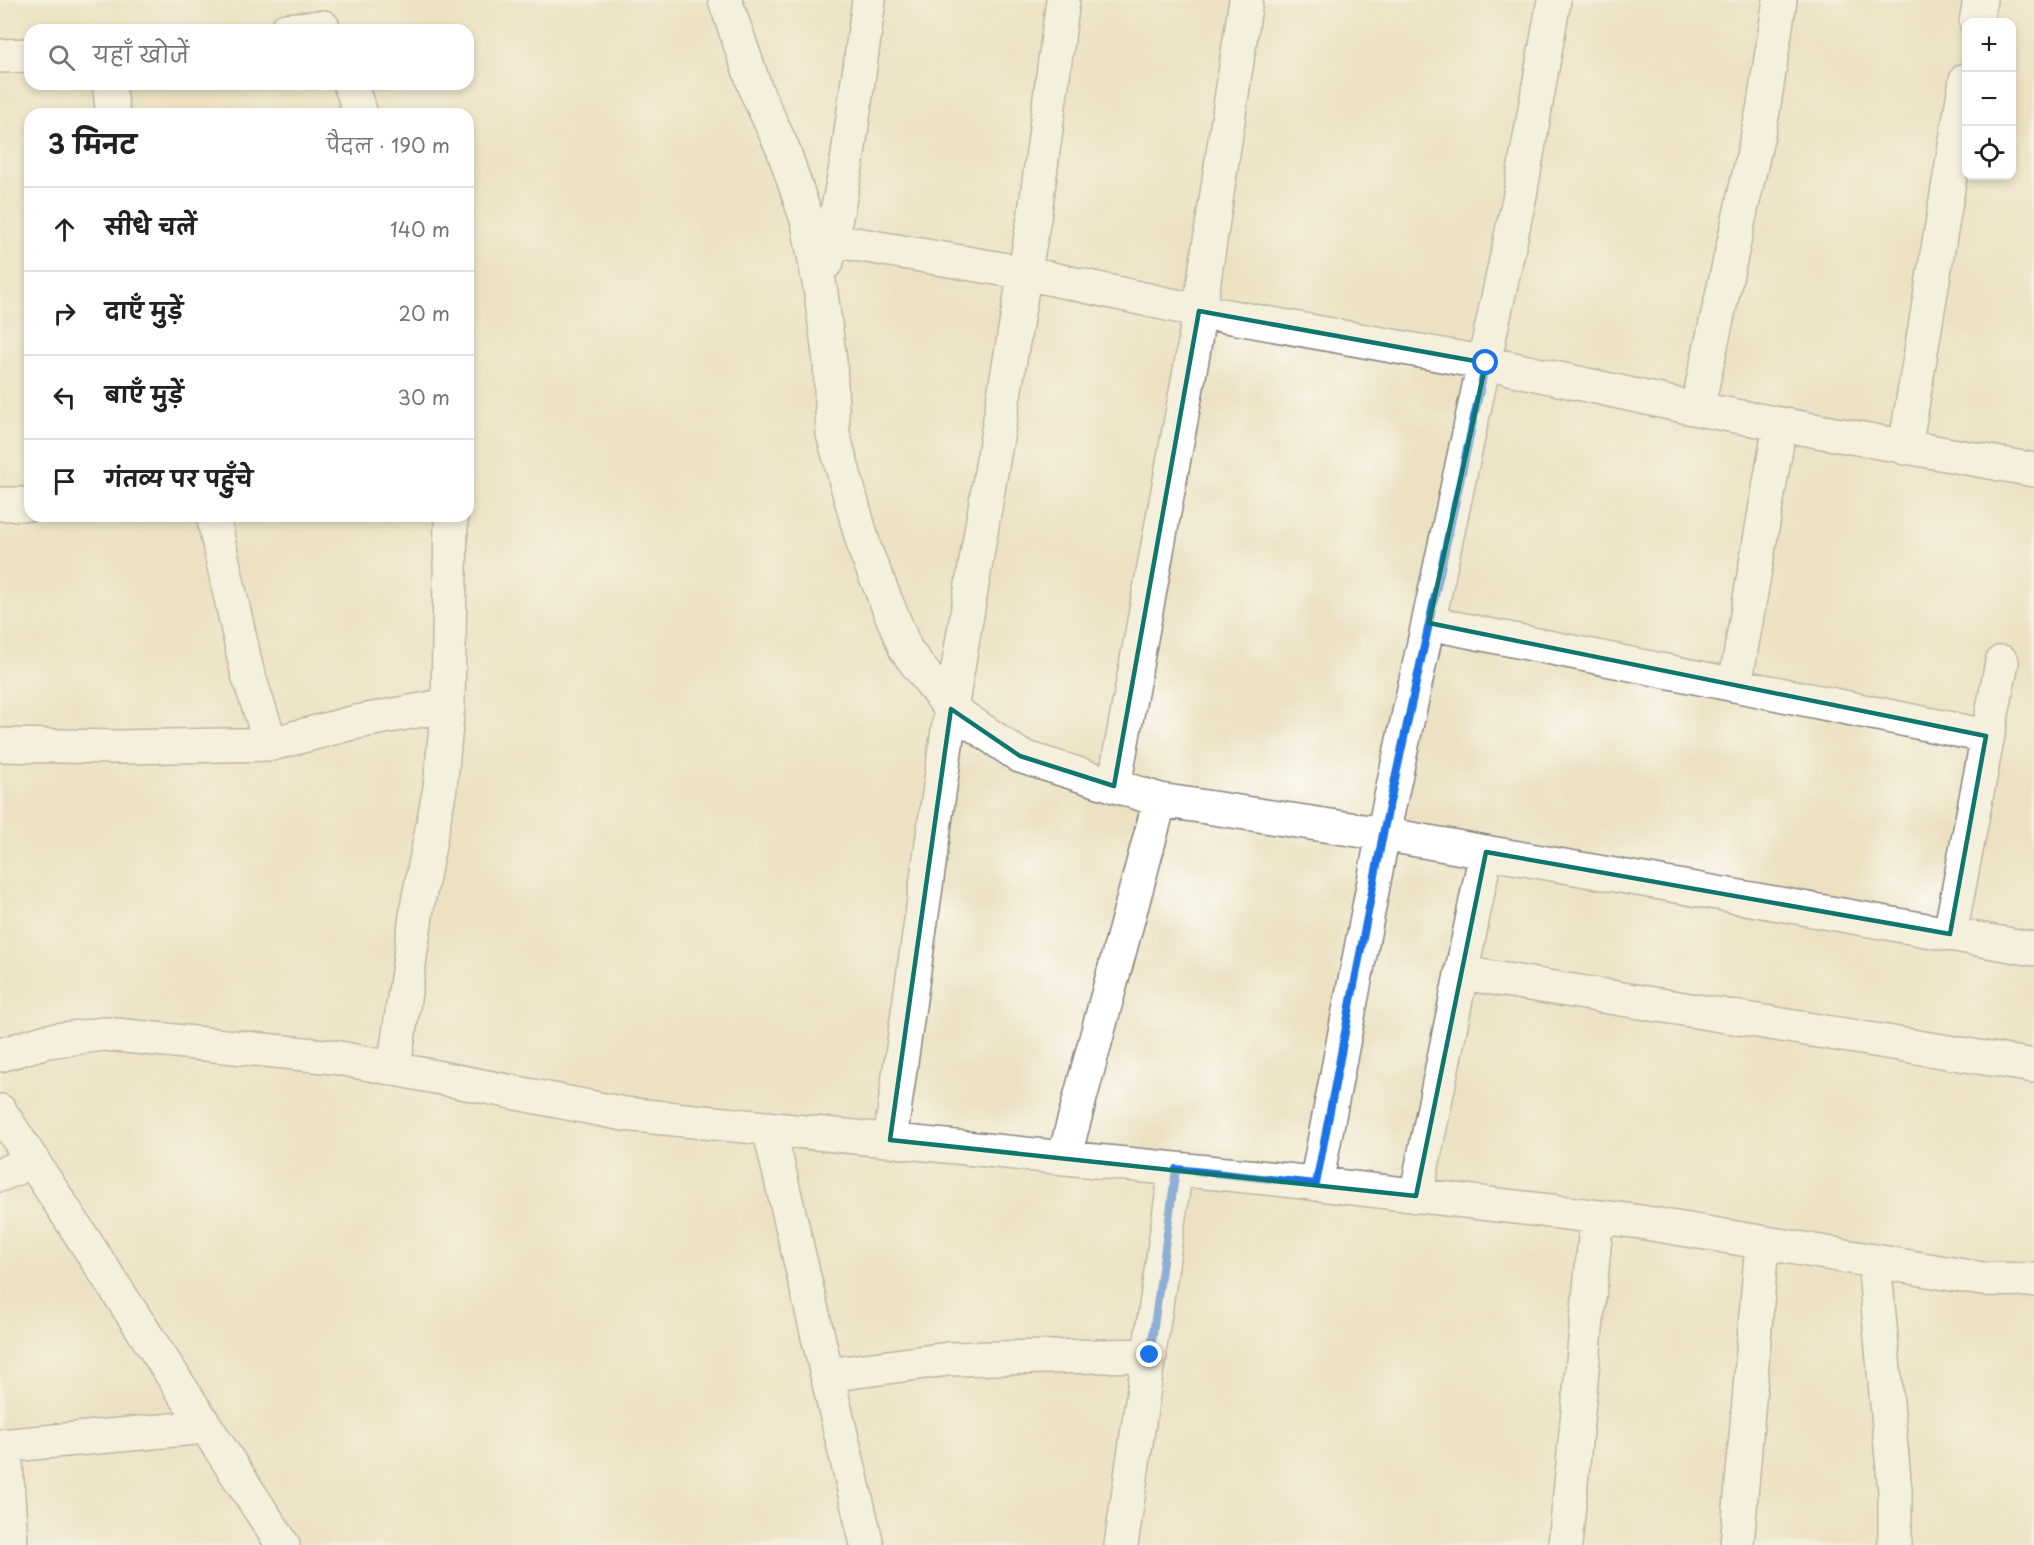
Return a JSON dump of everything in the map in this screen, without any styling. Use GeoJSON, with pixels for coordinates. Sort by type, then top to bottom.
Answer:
{"type":"FeatureCollection","features":[{"type":"Feature","properties":{"kind":"street"},"geometry":{"type":"LineString","coordinates":[[725,0],[757,93],[783,149],[808,223],[821,292],[830,361],[833,434],[865,550],[906,650],[951,710],[1020,756],[1160,800],[1383,834],[2034,950]]}},
{"type":"Feature","properties":{"kind":"street"},"geometry":{"type":"LineString","coordinates":[[821,292],[847,162],[869,0]]}},
{"type":"Feature","properties":{"kind":"street"},"geometry":{"type":"LineString","coordinates":[[890,1140],[951,710],[1025,273],[1063,0]]}},
{"type":"Feature","properties":{"kind":"street"},"geometry":{"type":"LineString","coordinates":[[1114,786],[1199,310],[1246,0]]}},
{"type":"Feature","properties":{"kind":"street"},"geometry":{"type":"LineString","coordinates":[[1316,1184],[1383,834],[1486,363],[1520,195],[1554,0]]}},
{"type":"Feature","properties":{"kind":"street"},"geometry":{"type":"LineString","coordinates":[[1696,409],[1763,111],[1780,0]]}},
{"type":"Feature","properties":{"kind":"street"},"geometry":{"type":"LineString","coordinates":[[1977,18],[1980,0]]}},
{"type":"Feature","properties":{"kind":"street"},"geometry":{"type":"LineString","coordinates":[[303,24],[318,19]]}},
{"type":"Feature","properties":{"kind":"street"},"geometry":{"type":"LineString","coordinates":[[0,56],[24,55]]}},
{"type":"Feature","properties":{"kind":"street"},"geometry":{"type":"LineString","coordinates":[[110,90],[112,108]]}},
{"type":"Feature","properties":{"kind":"street"},"geometry":{"type":"LineString","coordinates":[[352,90],[359,108]]}},
{"type":"Feature","properties":{"kind":"street"},"geometry":{"type":"LineString","coordinates":[[1905,448],[1962,104]]}},
{"type":"Feature","properties":{"kind":"street"},"geometry":{"type":"LineString","coordinates":[[832,240],[1025,273],[1199,310],[1486,363],[1696,409],[2034,470]]}},
{"type":"Feature","properties":{"kind":"street"},"geometry":{"type":"LineString","coordinates":[[1735,685],[1780,425]]}},
{"type":"Feature","properties":{"kind":"street"},"geometry":{"type":"LineString","coordinates":[[0,504],[24,504]]}},
{"type":"Feature","properties":{"kind":"street"},"geometry":{"type":"LineString","coordinates":[[214,522],[248,671],[271,744]]}},
{"type":"Feature","properties":{"kind":"street"},"geometry":{"type":"LineString","coordinates":[[394,1068],[418,902],[440,788],[448,705],[451,522]]}},
{"type":"Feature","properties":{"kind":"street"},"geometry":{"type":"LineString","coordinates":[[1429,623],[1986,735]]}},
{"type":"Feature","properties":{"kind":"street"},"geometry":{"type":"LineString","coordinates":[[1950,934],[1986,735],[2002,662]]}},
{"type":"Feature","properties":{"kind":"street"},"geometry":{"type":"LineString","coordinates":[[0,745],[120,747],[271,744],[352,723],[448,705]]}},
{"type":"Feature","properties":{"kind":"street"},"geometry":{"type":"LineString","coordinates":[[1064,1158],[1160,800]]}},
{"type":"Feature","properties":{"kind":"street"},"geometry":{"type":"LineString","coordinates":[[1416,1196],[1486,852]]}},
{"type":"Feature","properties":{"kind":"street"},"geometry":{"type":"LineString","coordinates":[[1462,973],[2034,1066]]}},
{"type":"Feature","properties":{"kind":"street"},"geometry":{"type":"LineString","coordinates":[[0,1055],[47,1041],[105,1034],[334,1057],[624,1114],[1176,1169],[1598,1217],[1982,1279],[2034,1280]]}},
{"type":"Feature","properties":{"kind":"street"},"geometry":{"type":"LineString","coordinates":[[0,1111],[283,1545]]}},
{"type":"Feature","properties":{"kind":"street"},"geometry":{"type":"LineString","coordinates":[[769,1128],[867,1545]]}},
{"type":"Feature","properties":{"kind":"street"},"geometry":{"type":"LineString","coordinates":[[0,1175],[33,1161]]}},
{"type":"Feature","properties":{"kind":"street"},"geometry":{"type":"LineString","coordinates":[[1121,1545],[1176,1169]]}},
{"type":"Feature","properties":{"kind":"street"},"geometry":{"type":"LineString","coordinates":[[1565,1545],[1598,1217]]}},
{"type":"Feature","properties":{"kind":"street"},"geometry":{"type":"LineString","coordinates":[[1737,1545],[1762,1243]]}},
{"type":"Feature","properties":{"kind":"street"},"geometry":{"type":"LineString","coordinates":[[1874,1261],[1895,1491],[1895,1545]]}},
{"type":"Feature","properties":{"kind":"street"},"geometry":{"type":"LineString","coordinates":[[827,1375],[948,1359],[1150,1355]]}},
{"type":"Feature","properties":{"kind":"street"},"geometry":{"type":"LineString","coordinates":[[11,1545],[2,1446],[206,1427]]}},
{"type":"Feature","properties":{"kind":"highlighted area"},"geometry":{"type":"Polygon","coordinates":[[[1199,311],[1486,363],[1429,623],[1986,736],[1950,934],[1486,852],[1416,1196],[890,1140],[951,709],[1020,756],[1114,786],[1199,311]]]}},
{"type":"Feature","properties":{"kind":"route"},"geometry":{"type":"LineString","coordinates":[[1150,1355],[1176,1169],[1316,1184],[1383,834],[1486,363]]}}]}
